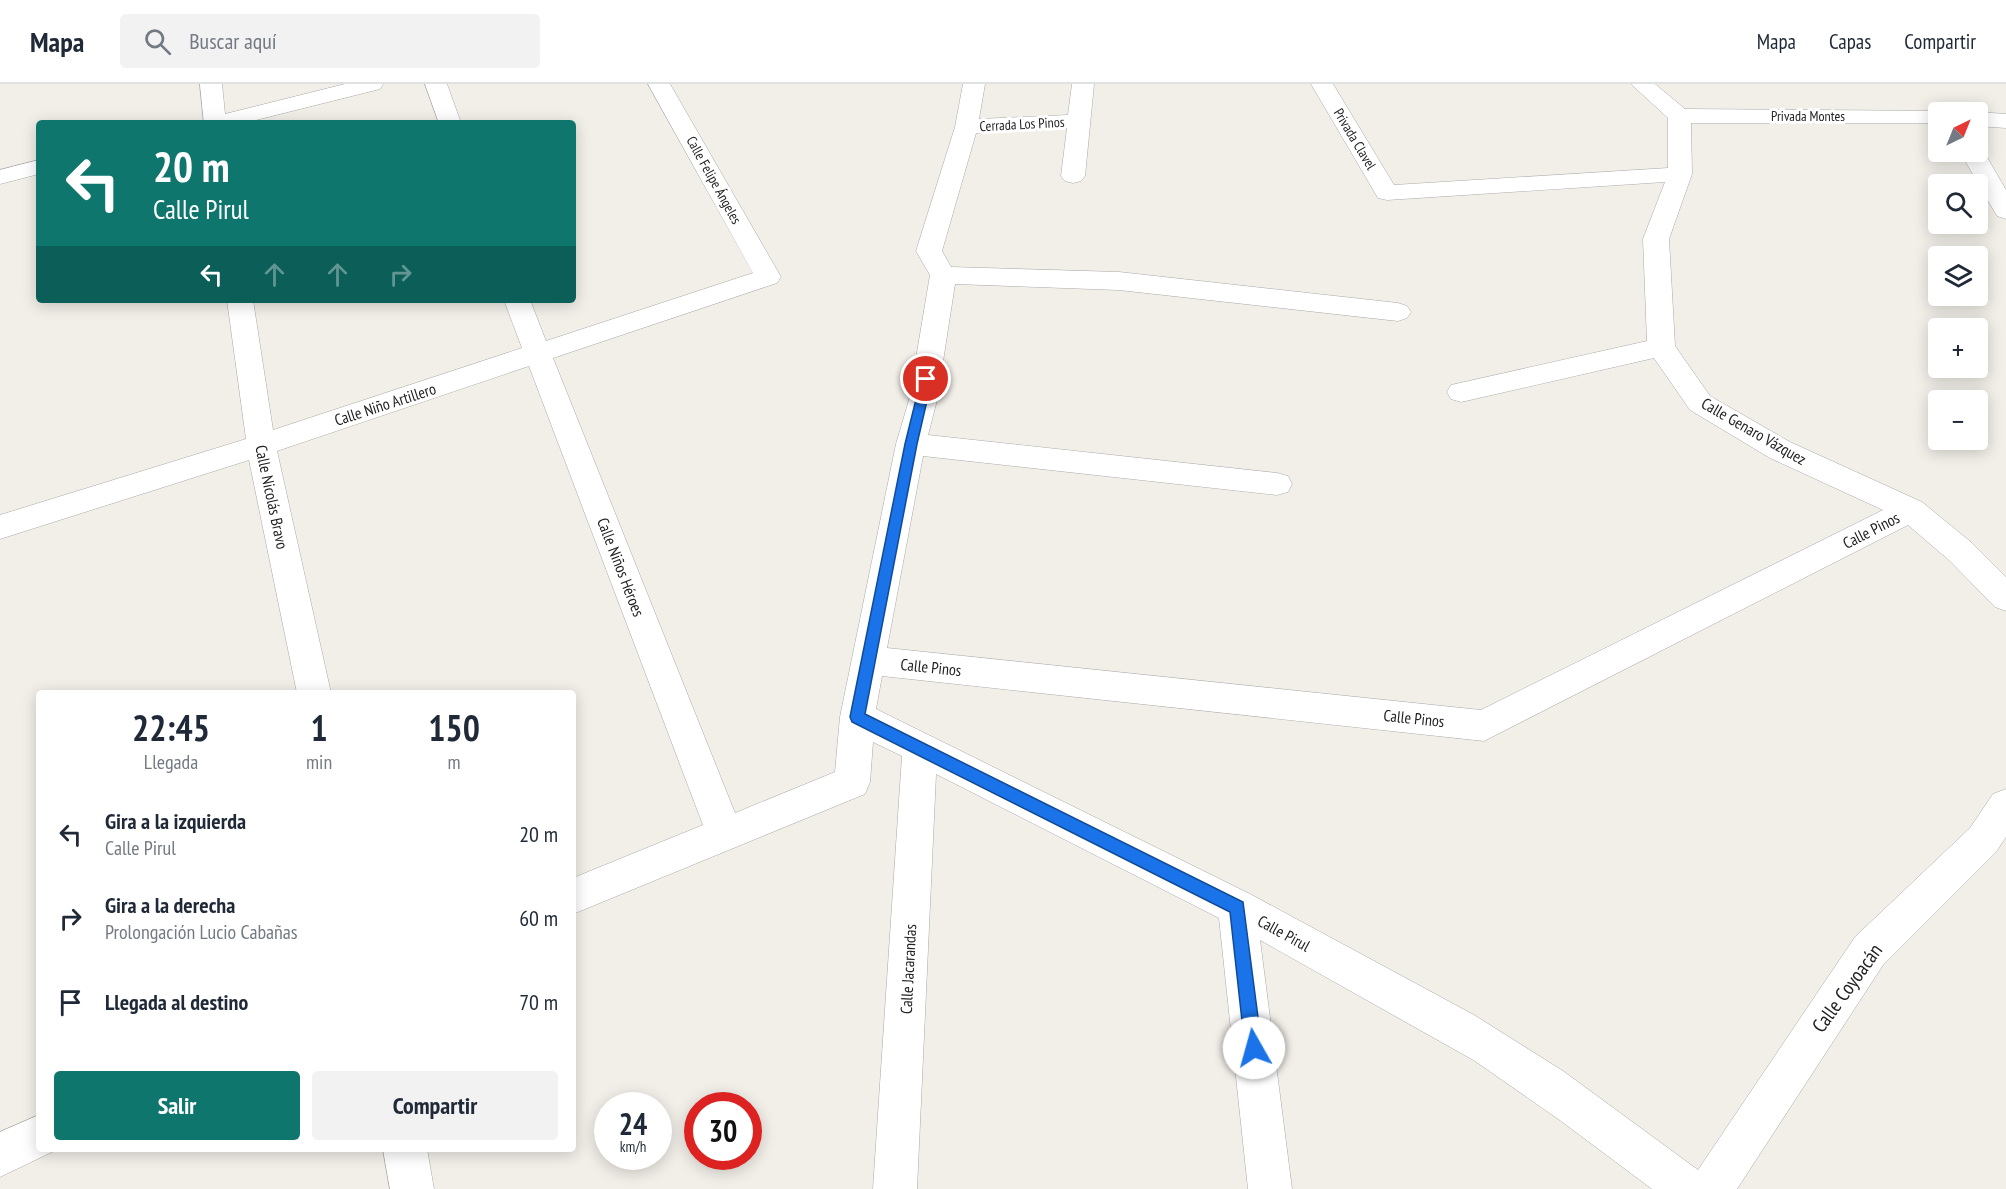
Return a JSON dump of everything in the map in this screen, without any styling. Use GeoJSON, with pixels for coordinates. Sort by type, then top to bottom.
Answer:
{"type":"FeatureCollection","features":[{"type":"Feature","properties":{"kind":"street"},"geometry":{"type":"LineString","coordinates":[[211,84],[216,120]]}},
{"type":"Feature","properties":{"kind":"street"},"geometry":{"type":"LineString","coordinates":[[228,120],[372,84]]}},
{"type":"Feature","properties":{"kind":"street"},"geometry":{"type":"LineString","coordinates":[[436,84],[449,120]]}},
{"type":"Feature","properties":{"kind":"street","name":"Calle Felipe Ángeles"},"geometry":{"type":"LineString","coordinates":[[659,84],[768,277]]}},
{"type":"Feature","properties":{"kind":"street"},"geometry":{"type":"LineString","coordinates":[[576,895],[852,782],[857,717],[911,444],[923,400],[943,275],[929,251],[966,127],[974,84]]}},
{"type":"Feature","properties":{"kind":"street","name":"Cerrada Los Pinos"},"geometry":{"type":"LineString","coordinates":[[1073,176],[1083,84]]}},
{"type":"Feature","properties":{"kind":"street","name":"Privada Clavel"},"geometry":{"type":"LineString","coordinates":[[1322,84],[1387,194],[1680,174]]}},
{"type":"Feature","properties":{"kind":"street"},"geometry":{"type":"LineString","coordinates":[[1461,392],[1661,347],[1656,239],[1680,174],[1679,116],[1642,84]]}},
{"type":"Feature","properties":{"kind":"street","name":"Privada Montes"},"geometry":{"type":"LineString","coordinates":[[1679,116],[1928,116]]}},
{"type":"Feature","properties":{"kind":"street"},"geometry":{"type":"LineString","coordinates":[[1988,120],[2006,121]]}},
{"type":"Feature","properties":{"kind":"street","name":"Cerrada Los Pinos"},"geometry":{"type":"LineString","coordinates":[[966,127],[1078,121]]}},
{"type":"Feature","properties":{"kind":"street"},"geometry":{"type":"LineString","coordinates":[[1978,162],[2006,211]]}},
{"type":"Feature","properties":{"kind":"street"},"geometry":{"type":"LineString","coordinates":[[0,177],[36,168]]}},
{"type":"Feature","properties":{"kind":"street"},"geometry":{"type":"LineString","coordinates":[[943,275],[1119,281],[1398,312]]}},
{"type":"Feature","properties":{"kind":"street","name":"Calle Niño Artillero"},"geometry":{"type":"LineString","coordinates":[[0,527],[261,446],[768,277]]}},
{"type":"Feature","properties":{"kind":"street","name":"Calle Nicolás Bravo"},"geometry":{"type":"LineString","coordinates":[[240,303],[261,446],[313,690]]}},
{"type":"Feature","properties":{"kind":"street","name":"Calle Niños Héroes"},"geometry":{"type":"LineString","coordinates":[[518,303],[725,835]]}},
{"type":"Feature","properties":{"kind":"street","name":"Calle Genaro Vázquez"},"geometry":{"type":"LineString","coordinates":[[1661,347],[1700,403],[1780,450],[1911,510],[1961,552],[2006,598]]}},
{"type":"Feature","properties":{"kind":"street"},"geometry":{"type":"LineString","coordinates":[[911,444],[1277,484]]}},
{"type":"Feature","properties":{"kind":"street","name":"Calle Pinos"},"geometry":{"type":"LineString","coordinates":[[868,660],[1484,726],[1911,510]]}},
{"type":"Feature","properties":{"kind":"street","name":"Calle Pirul"},"geometry":{"type":"LineString","coordinates":[[857,717],[1237,908],[1461,1030],[1590,1116],[1688,1189]]}},
{"type":"Feature","properties":{"kind":"street","name":"Calle Jacarandas"},"geometry":{"type":"LineString","coordinates":[[895,1189],[920,748]]}},
{"type":"Feature","properties":{"kind":"street","name":"Calle Coyoacán"},"geometry":{"type":"LineString","coordinates":[[1711,1189],[1869,951],[1983,840],[2006,806]]}},
{"type":"Feature","properties":{"kind":"street"},"geometry":{"type":"LineString","coordinates":[[1237,908],[1270,1189]]}},
{"type":"Feature","properties":{"kind":"street"},"geometry":{"type":"LineString","coordinates":[[0,1155],[36,1137]]}},
{"type":"Feature","properties":{"kind":"street"},"geometry":{"type":"LineString","coordinates":[[406,1152],[412,1189]]}},
{"type":"Feature","properties":{"kind":"route"},"geometry":{"type":"LineString","coordinates":[[926,379],[857,717],[1237,908],[1254,1048]]}}]}
